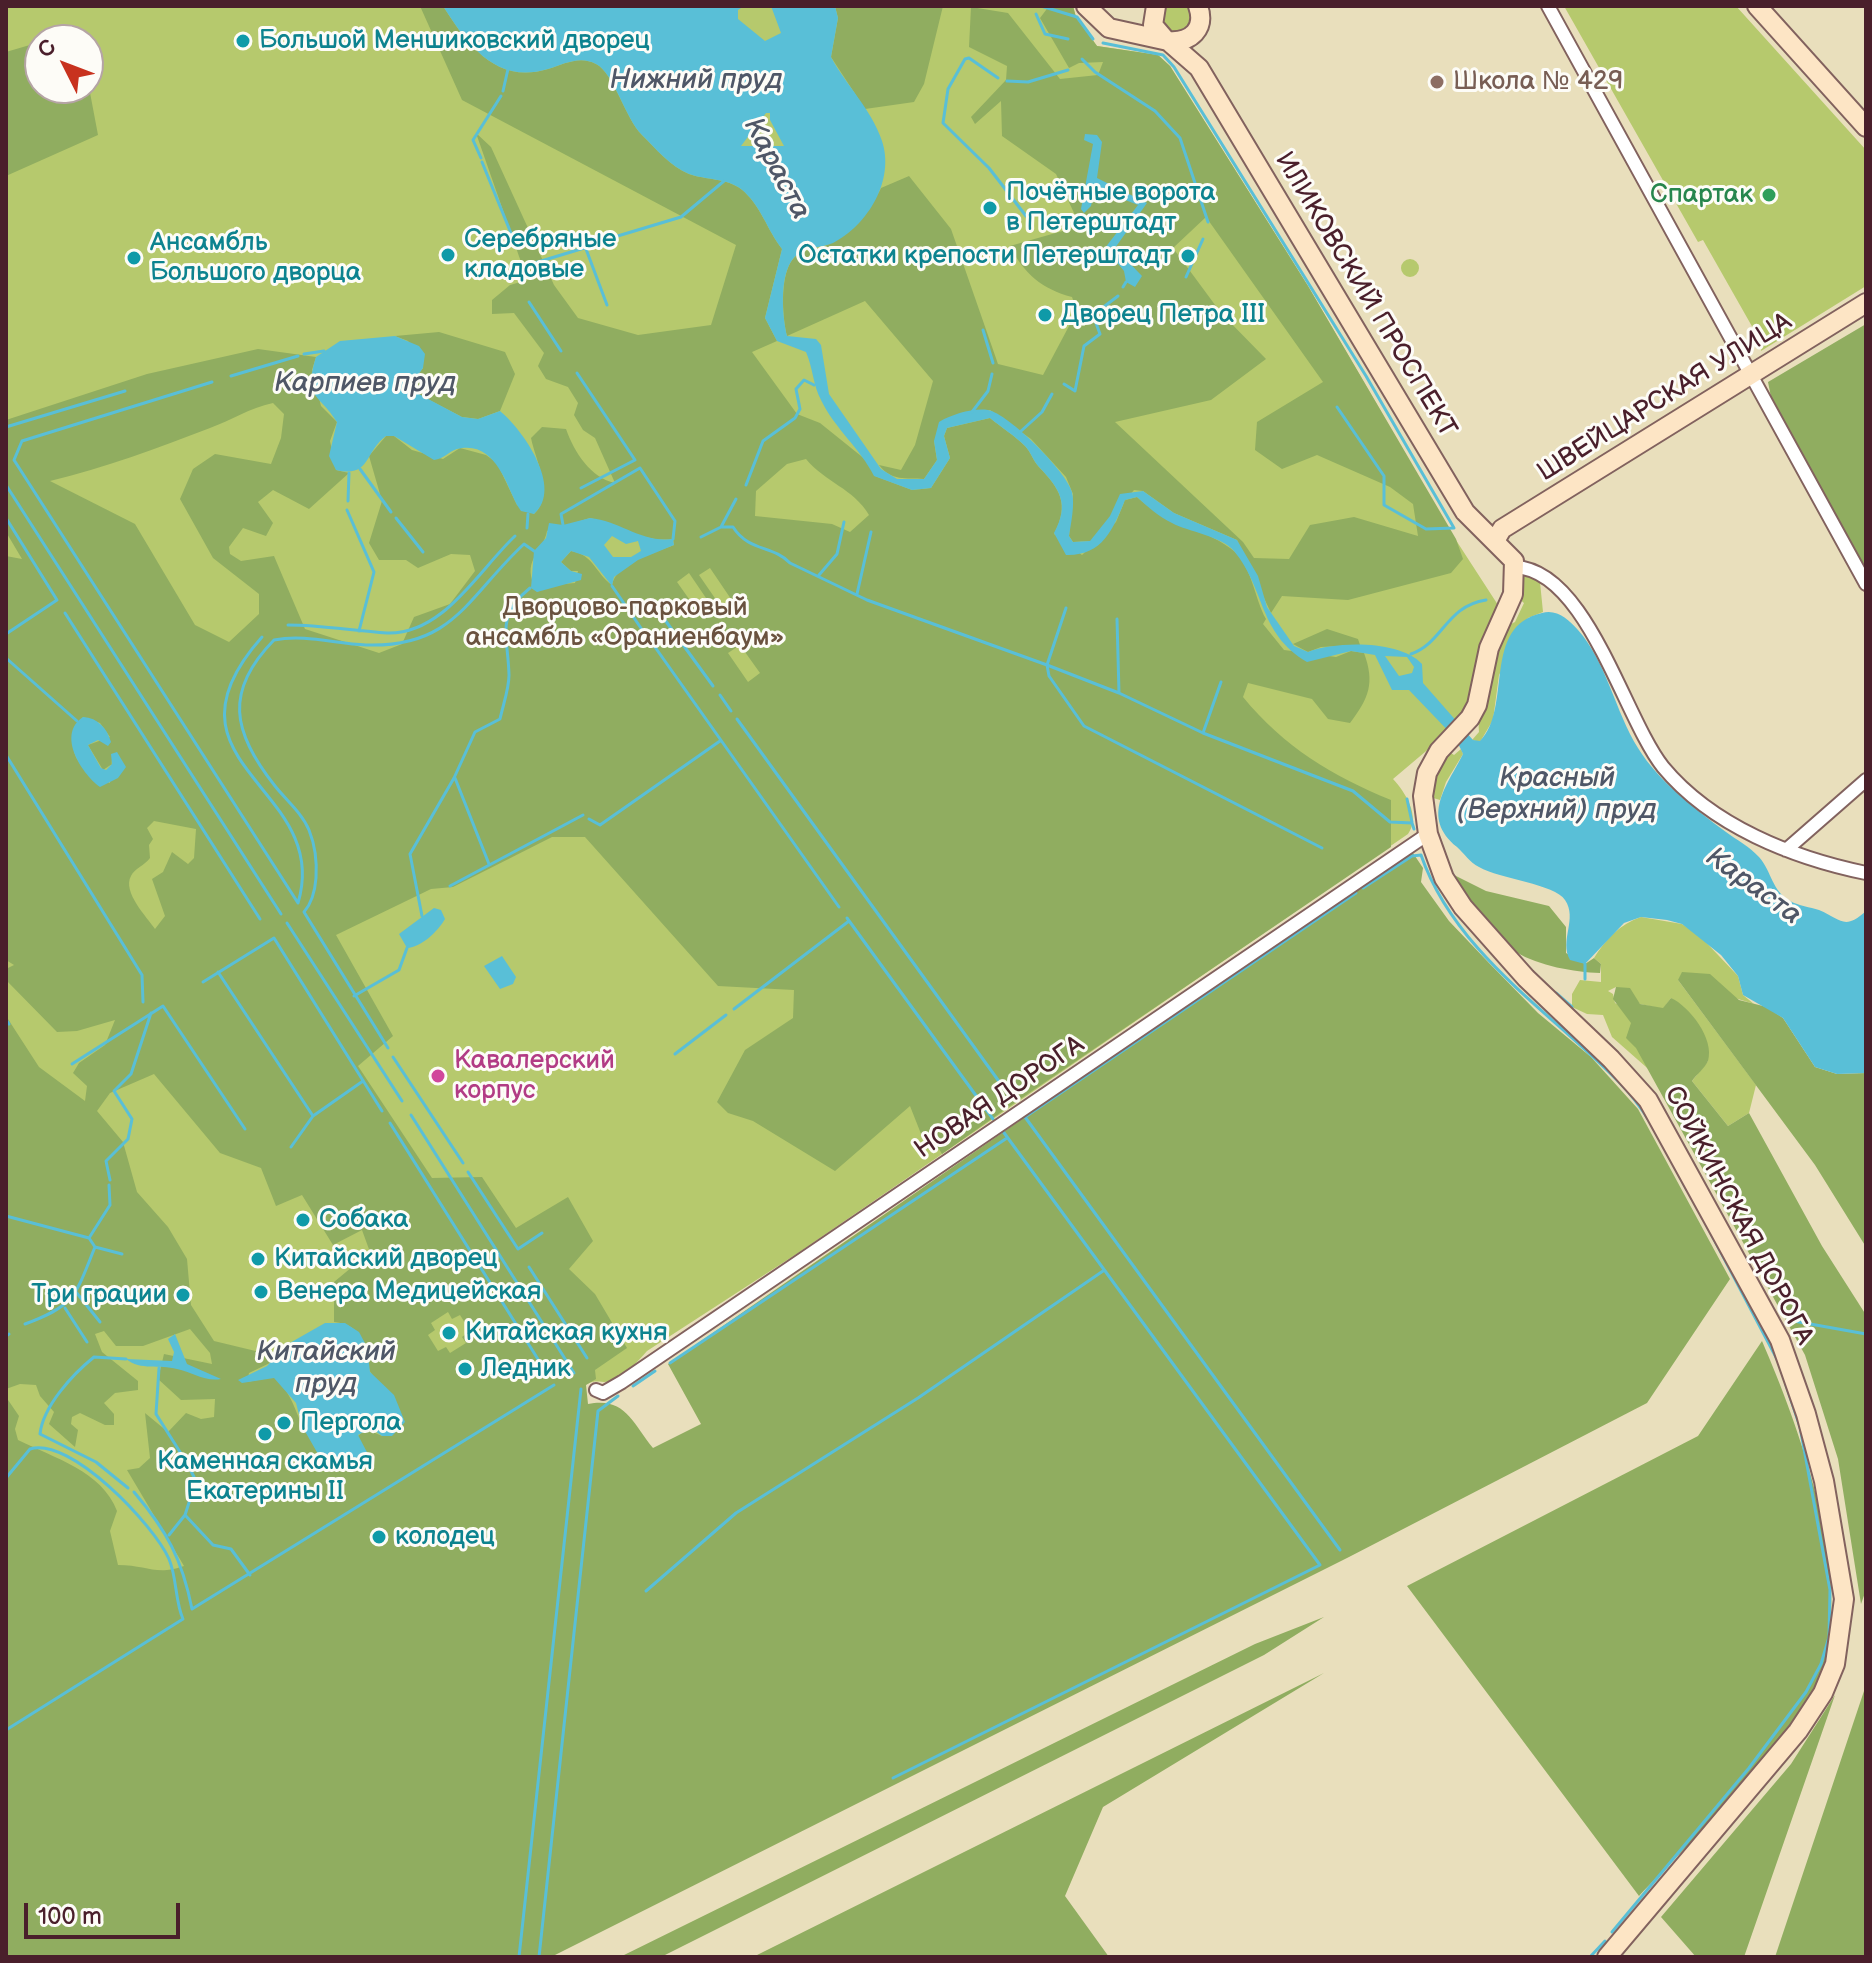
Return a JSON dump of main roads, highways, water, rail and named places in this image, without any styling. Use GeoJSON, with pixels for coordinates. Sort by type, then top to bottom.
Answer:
{"type":"FeatureCollection","features":[{"type":"Feature","properties":{"kind":"main road","name":"ИЛИКОВСКИЙ ПРОСПЕКТ"},"geometry":{"type":"LineString","coordinates":[[1086,6],[1109,28],[1167,40],[1199,68],[1465,512],[1475,526],[1510,556],[1515,567]]}},
{"type":"Feature","properties":{"kind":"main road"},"geometry":{"type":"LineString","coordinates":[[1156,6],[1153,25],[1167,40],[1181,42],[1191,38],[1202,12]]}},
{"type":"Feature","properties":{"kind":"main road"},"geometry":{"type":"LineString","coordinates":[[1757,6],[1866,127]]}},
{"type":"Feature","properties":{"kind":"main road"},"geometry":{"type":"LineString","coordinates":[[1199,68],[1194,47],[1202,12]]}},
{"type":"Feature","properties":{"kind":"main road","name":"ШВЕЙЦАРСКАЯ УЛИЦА"},"geometry":{"type":"LineString","coordinates":[[1495,541],[1502,529],[1866,303]]}},
{"type":"Feature","properties":{"kind":"main road","name":"СОЙКИНСКАЯ ДОРОГА"},"geometry":{"type":"LineString","coordinates":[[1515,567],[1513,594],[1489,648],[1477,705],[1464,725],[1432,760],[1423,784],[1428,834],[1444,878],[1463,907],[1526,978],[1630,1079],[1668,1132],[1780,1340],[1806,1414],[1838,1552],[1844,1599],[1842,1632],[1835,1664],[1823,1693],[1798,1731],[1613,1955]]}},
{"type":"Feature","properties":{"kind":"water"},"geometry":{"type":"Polygon","coordinates":[[[443,6],[744,6],[738,10],[738,19],[765,41],[781,33],[771,6],[835,6],[838,18],[831,57],[878,130],[885,156],[885,171],[876,200],[857,225],[833,243],[802,252],[792,261],[784,281],[784,317],[787,336],[816,339],[821,345],[829,394],[881,469],[897,479],[924,479],[937,460],[934,441],[939,422],[976,410],[997,414],[1036,445],[1068,483],[1073,497],[1069,536],[1073,542],[1090,541],[1110,516],[1120,494],[1143,491],[1174,513],[1237,540],[1258,576],[1267,607],[1294,646],[1308,652],[1335,646],[1367,645],[1399,650],[1412,656],[1422,664],[1423,683],[1473,740],[1480,741],[1490,727],[1504,651],[1511,634],[1523,621],[1542,613],[1553,612],[1562,616],[1588,643],[1630,734],[1646,760],[1678,794],[1755,853],[1784,897],[1847,922],[1866,911],[1866,1073],[1837,1074],[1815,1067],[1783,1018],[1743,995],[1738,976],[1721,955],[1682,924],[1641,917],[1624,923],[1585,964],[1570,960],[1566,945],[1570,915],[1565,900],[1559,894],[1476,865],[1446,836],[1438,813],[1444,790],[1463,754],[1456,739],[1409,690],[1392,690],[1375,655],[1351,651],[1307,662],[1291,651],[1279,638],[1244,566],[1228,546],[1167,521],[1137,497],[1125,500],[1111,531],[1097,546],[1089,551],[1066,555],[1054,533],[1062,505],[1057,490],[1025,446],[990,418],[947,428],[944,436],[950,458],[931,488],[912,490],[874,476],[821,400],[806,352],[777,341],[765,318],[782,249],[748,195],[735,185],[689,174],[670,162],[636,127],[608,76],[596,64],[578,60],[530,72],[498,66],[473,47],[443,6]],[[766,113],[741,146],[784,146],[770,120],[770,113],[766,113]],[[1385,656],[1399,676],[1412,673],[1414,667],[1407,657],[1385,656]]]}},
{"type":"Feature","properties":{"kind":"water"},"geometry":{"type":"Polygon","coordinates":[[[1085,134],[1097,135],[1102,142],[1097,178],[1147,203],[1115,248],[1142,276],[1135,287],[1126,282],[1124,271],[1105,248],[1138,205],[1095,188],[1091,206],[1084,213],[1081,209],[1093,144],[1084,140],[1085,134]]]}},
{"type":"Feature","properties":{"kind":"water","name":"Карпиев пруд"},"geometry":{"type":"Polygon","coordinates":[[[395,336],[419,346],[425,354],[423,368],[413,382],[415,392],[462,417],[478,419],[500,411],[519,431],[537,460],[545,490],[542,503],[534,514],[521,511],[489,456],[470,448],[457,449],[434,460],[394,436],[386,436],[361,467],[336,470],[329,456],[337,422],[312,388],[316,357],[340,341],[395,336]]]}},
{"type":"Feature","properties":{"kind":"water"},"geometry":{"type":"Polygon","coordinates":[[[590,518],[651,538],[673,539],[674,545],[638,560],[614,577],[612,586],[589,557],[571,551],[561,562],[571,571],[582,574],[581,580],[537,592],[531,588],[534,551],[546,538],[549,523],[563,525],[590,518]],[[612,536],[604,545],[613,557],[631,557],[641,551],[638,541],[626,544],[612,536]]]}},
{"type":"Feature","properties":{"kind":"water"},"geometry":{"type":"Polygon","coordinates":[[[83,717],[104,728],[111,742],[108,746],[98,740],[88,745],[101,768],[106,770],[112,764],[111,754],[117,752],[126,767],[118,778],[100,787],[85,772],[74,753],[72,733],[75,724],[83,717]]]}},
{"type":"Feature","properties":{"kind":"water"},"geometry":{"type":"Polygon","coordinates":[[[434,908],[441,910],[445,919],[442,924],[424,942],[407,948],[399,934],[434,908]]]}},
{"type":"Feature","properties":{"kind":"water"},"geometry":{"type":"Polygon","coordinates":[[[502,956],[516,977],[513,984],[500,989],[484,966],[502,956]]]}},
{"type":"Feature","properties":{"kind":"water","name":"Китайский пруд"},"geometry":{"type":"Polygon","coordinates":[[[325,1323],[345,1323],[359,1332],[367,1347],[370,1372],[394,1395],[405,1422],[392,1436],[382,1436],[371,1428],[358,1435],[370,1458],[364,1466],[346,1469],[322,1461],[302,1426],[296,1403],[274,1378],[242,1383],[238,1380],[267,1366],[288,1344],[325,1323]]]}},
{"type":"Feature","properties":{"kind":"water"},"geometry":{"type":"Polygon","coordinates":[[[175,1334],[187,1364],[221,1379],[204,1378],[183,1370],[138,1365],[126,1359],[172,1361],[174,1352],[168,1339],[175,1334]]]}},
{"type":"Feature","properties":{"kind":"waterway"},"geometry":{"type":"LineString","coordinates":[[1041,6],[1077,17],[1093,39]]}},
{"type":"Feature","properties":{"kind":"waterway"},"geometry":{"type":"LineString","coordinates":[[1036,14],[1045,34],[1068,39]]}},
{"type":"Feature","properties":{"kind":"waterway"},"geometry":{"type":"LineString","coordinates":[[1103,43],[1163,55],[1174,67],[1366,376],[1454,528],[1426,529],[1384,505],[1384,476],[1337,407]]}},
{"type":"Feature","properties":{"kind":"waterway"},"geometry":{"type":"LineString","coordinates":[[998,78],[969,58],[965,59],[948,89],[943,123],[989,168],[1026,216]]}},
{"type":"Feature","properties":{"kind":"waterway"},"geometry":{"type":"LineString","coordinates":[[1082,59],[1095,72],[1155,111],[1180,138],[1208,222]]}},
{"type":"Feature","properties":{"kind":"waterway"},"geometry":{"type":"LineString","coordinates":[[503,91],[508,69]]}},
{"type":"Feature","properties":{"kind":"waterway"},"geometry":{"type":"LineString","coordinates":[[1007,81],[1028,82],[1068,70]]}},
{"type":"Feature","properties":{"kind":"waterway"},"geometry":{"type":"LineString","coordinates":[[481,158],[473,140],[501,96]]}},
{"type":"Feature","properties":{"kind":"waterway"},"geometry":{"type":"LineString","coordinates":[[482,162],[515,243]]}},
{"type":"Feature","properties":{"kind":"waterway"},"geometry":{"type":"LineString","coordinates":[[611,238],[681,217],[724,181]]}},
{"type":"Feature","properties":{"kind":"waterway"},"geometry":{"type":"LineString","coordinates":[[1186,277],[1203,239]]}},
{"type":"Feature","properties":{"kind":"waterway"},"geometry":{"type":"LineString","coordinates":[[528,265],[604,242]]}},
{"type":"Feature","properties":{"kind":"waterway"},"geometry":{"type":"LineString","coordinates":[[586,249],[607,305]]}},
{"type":"Feature","properties":{"kind":"waterway"},"geometry":{"type":"LineString","coordinates":[[1123,287],[1126,282]]}},
{"type":"Feature","properties":{"kind":"waterway"},"geometry":{"type":"LineString","coordinates":[[1064,384],[1075,391],[1084,346],[1100,334],[1093,315],[1118,296]]}},
{"type":"Feature","properties":{"kind":"waterway"},"geometry":{"type":"LineString","coordinates":[[529,302],[561,351]]}},
{"type":"Feature","properties":{"kind":"waterway"},"geometry":{"type":"LineString","coordinates":[[983,330],[993,363]]}},
{"type":"Feature","properties":{"kind":"waterway"},"geometry":{"type":"LineString","coordinates":[[304,354],[324,351]]}},
{"type":"Feature","properties":{"kind":"waterway"},"geometry":{"type":"LineString","coordinates":[[231,376],[298,356]]}},
{"type":"Feature","properties":{"kind":"waterway"},"geometry":{"type":"LineString","coordinates":[[577,373],[635,460],[581,488]]}},
{"type":"Feature","properties":{"kind":"waterway"},"geometry":{"type":"LineString","coordinates":[[972,412],[988,391],[992,374]]}},
{"type":"Feature","properties":{"kind":"waterway"},"geometry":{"type":"LineString","coordinates":[[746,485],[763,441],[795,418],[800,409],[796,389],[804,380],[814,385]]}},
{"type":"Feature","properties":{"kind":"waterway"},"geometry":{"type":"LineString","coordinates":[[212,382],[22,441],[14,460],[298,903]]}},
{"type":"Feature","properties":{"kind":"waterway"},"geometry":{"type":"LineString","coordinates":[[6,427],[125,391]]}},
{"type":"Feature","properties":{"kind":"waterway"},"geometry":{"type":"LineString","coordinates":[[1020,432],[1042,412],[1052,394]]}},
{"type":"Feature","properties":{"kind":"waterway"},"geometry":{"type":"LineString","coordinates":[[563,525],[561,514],[640,468],[675,521],[673,539]]}},
{"type":"Feature","properties":{"kind":"waterway"},"geometry":{"type":"LineString","coordinates":[[360,469],[391,512]]}},
{"type":"Feature","properties":{"kind":"waterway"},"geometry":{"type":"LineString","coordinates":[[348,501],[349,473]]}},
{"type":"Feature","properties":{"kind":"waterway"},"geometry":{"type":"LineString","coordinates":[[6,485],[281,914]]}},
{"type":"Feature","properties":{"kind":"waterway"},"geometry":{"type":"LineString","coordinates":[[701,537],[721,527],[736,499]]}},
{"type":"Feature","properties":{"kind":"waterway"},"geometry":{"type":"LineString","coordinates":[[347,510],[374,572],[359,631]]}},
{"type":"Feature","properties":{"kind":"waterway"},"geometry":{"type":"LineString","coordinates":[[527,528],[528,514]]}},
{"type":"Feature","properties":{"kind":"waterway"},"geometry":{"type":"LineString","coordinates":[[6,518],[57,600],[6,634]]}},
{"type":"Feature","properties":{"kind":"waterway"},"geometry":{"type":"LineString","coordinates":[[396,518],[423,552]]}},
{"type":"Feature","properties":{"kind":"waterway"},"geometry":{"type":"LineString","coordinates":[[819,575],[837,554],[844,522]]}},
{"type":"Feature","properties":{"kind":"waterway"},"geometry":{"type":"LineString","coordinates":[[721,527],[733,527],[746,541],[867,600],[1047,665],[1049,676],[1084,726],[1322,848]]}},
{"type":"Feature","properties":{"kind":"waterway"},"geometry":{"type":"LineString","coordinates":[[857,594],[871,532]]}},
{"type":"Feature","properties":{"kind":"waterway"},"geometry":{"type":"LineString","coordinates":[[288,625],[387,633],[407,631],[425,624],[458,598],[515,536]]}},
{"type":"Feature","properties":{"kind":"waterway"},"geometry":{"type":"LineString","coordinates":[[388,1048],[304,912],[313,896],[316,878],[311,836],[302,818],[275,786],[250,748],[243,730],[241,694],[247,677],[274,640],[309,639],[366,645],[396,644],[420,638],[457,615],[524,544],[534,551]]}},
{"type":"Feature","properties":{"kind":"waterway"},"geometry":{"type":"LineString","coordinates":[[612,586],[643,631]]}},
{"type":"Feature","properties":{"kind":"waterway"},"geometry":{"type":"LineString","coordinates":[[422,916],[410,854],[454,778],[475,732],[500,719],[509,680],[508,617],[519,598],[530,588]]}},
{"type":"Feature","properties":{"kind":"waterway"},"geometry":{"type":"LineString","coordinates":[[1411,654],[1431,642],[1462,609],[1486,600]]}},
{"type":"Feature","properties":{"kind":"waterway"},"geometry":{"type":"LineString","coordinates":[[1066,608],[1047,665],[1119,693],[1117,619]]}},
{"type":"Feature","properties":{"kind":"waterway"},"geometry":{"type":"LineString","coordinates":[[657,609],[713,686]]}},
{"type":"Feature","properties":{"kind":"waterway"},"geometry":{"type":"LineString","coordinates":[[65,613],[260,919]]}},
{"type":"Feature","properties":{"kind":"waterway"},"geometry":{"type":"LineString","coordinates":[[262,637],[232,680],[224,716],[233,747],[291,830],[302,863],[298,903]]}},
{"type":"Feature","properties":{"kind":"waterway"},"geometry":{"type":"LineString","coordinates":[[650,640],[839,907]]}},
{"type":"Feature","properties":{"kind":"waterway"},"geometry":{"type":"LineString","coordinates":[[6,658],[77,721]]}},
{"type":"Feature","properties":{"kind":"waterway"},"geometry":{"type":"LineString","coordinates":[[1203,733],[1221,682]]}},
{"type":"Feature","properties":{"kind":"waterway"},"geometry":{"type":"LineString","coordinates":[[1119,693],[1203,733],[1353,791],[1390,822],[1412,823],[1414,829]]}},
{"type":"Feature","properties":{"kind":"waterway"},"geometry":{"type":"LineString","coordinates":[[720,695],[731,711]]}},
{"type":"Feature","properties":{"kind":"waterway"},"geometry":{"type":"LineString","coordinates":[[737,719],[1011,1098]]}},
{"type":"Feature","properties":{"kind":"waterway"},"geometry":{"type":"LineString","coordinates":[[589,819],[600,825],[720,741]]}},
{"type":"Feature","properties":{"kind":"waterway"},"geometry":{"type":"LineString","coordinates":[[6,755],[142,975],[143,1002]]}},
{"type":"Feature","properties":{"kind":"waterway"},"geometry":{"type":"LineString","coordinates":[[455,778],[489,864]]}},
{"type":"Feature","properties":{"kind":"waterway"},"geometry":{"type":"LineString","coordinates":[[1407,799],[1412,822]]}},
{"type":"Feature","properties":{"kind":"waterway"},"geometry":{"type":"LineString","coordinates":[[450,886],[583,815]]}},
{"type":"Feature","properties":{"kind":"waterway"},"geometry":{"type":"LineString","coordinates":[[1363,888],[1412,856],[1421,855],[1436,890],[1480,951],[1630,1094],[1657,1133],[1687,1190]]}},
{"type":"Feature","properties":{"kind":"waterway"},"geometry":{"type":"LineString","coordinates":[[1340,1550],[1025,1117],[1356,893]]}},
{"type":"Feature","properties":{"kind":"waterway"},"geometry":{"type":"LineString","coordinates":[[847,918],[993,1119]]}},
{"type":"Feature","properties":{"kind":"waterway"},"geometry":{"type":"LineString","coordinates":[[734,1009],[849,921]]}},
{"type":"Feature","properties":{"kind":"waterway"},"geometry":{"type":"LineString","coordinates":[[287,923],[402,1101]]}},
{"type":"Feature","properties":{"kind":"waterway"},"geometry":{"type":"LineString","coordinates":[[203,982],[274,938],[382,1111]]}},
{"type":"Feature","properties":{"kind":"waterway"},"geometry":{"type":"LineString","coordinates":[[354,996],[399,970],[407,948]]}},
{"type":"Feature","properties":{"kind":"waterway"},"geometry":{"type":"LineString","coordinates":[[1585,964],[1585,979]]}},
{"type":"Feature","properties":{"kind":"waterway"},"geometry":{"type":"LineString","coordinates":[[218,972],[313,1116]]}},
{"type":"Feature","properties":{"kind":"waterway"},"geometry":{"type":"LineString","coordinates":[[1556,993],[1572,1007]]}},
{"type":"Feature","properties":{"kind":"waterway"},"geometry":{"type":"LineString","coordinates":[[72,1064],[163,1006],[245,1129]]}},
{"type":"Feature","properties":{"kind":"waterway"},"geometry":{"type":"LineString","coordinates":[[110,1180],[106,1161],[128,1139],[132,1119],[114,1091],[131,1074],[151,1013]]}},
{"type":"Feature","properties":{"kind":"waterway"},"geometry":{"type":"LineString","coordinates":[[675,1054],[726,1015]]}},
{"type":"Feature","properties":{"kind":"waterway"},"geometry":{"type":"LineString","coordinates":[[6,1020],[9,1024]]}},
{"type":"Feature","properties":{"kind":"waterway"},"geometry":{"type":"LineString","coordinates":[[393,1057],[463,1163]]}},
{"type":"Feature","properties":{"kind":"waterway"},"geometry":{"type":"LineString","coordinates":[[291,1147],[313,1116],[363,1081]]}},
{"type":"Feature","properties":{"kind":"waterway"},"geometry":{"type":"LineString","coordinates":[[411,1115],[574,1373]]}},
{"type":"Feature","properties":{"kind":"waterway"},"geometry":{"type":"LineString","coordinates":[[390,1123],[546,1372]]}},
{"type":"Feature","properties":{"kind":"waterway"},"geometry":{"type":"LineString","coordinates":[[893,1778],[1320,1565],[1002,1130]]}},
{"type":"Feature","properties":{"kind":"waterway"},"geometry":{"type":"LineString","coordinates":[[670,1363],[1007,1138]]}},
{"type":"Feature","properties":{"kind":"waterway"},"geometry":{"type":"LineString","coordinates":[[468,1172],[518,1249],[542,1233]]}},
{"type":"Feature","properties":{"kind":"waterway"},"geometry":{"type":"LineString","coordinates":[[89,1238],[110,1205],[109,1185]]}},
{"type":"Feature","properties":{"kind":"waterway"},"geometry":{"type":"LineString","coordinates":[[6,1216],[89,1238],[95,1247],[72,1297],[55,1311],[25,1324]]}},
{"type":"Feature","properties":{"kind":"waterway"},"geometry":{"type":"LineString","coordinates":[[1706,1224],[1779,1363]]}},
{"type":"Feature","properties":{"kind":"waterway"},"geometry":{"type":"LineString","coordinates":[[95,1247],[122,1254]]}},
{"type":"Feature","properties":{"kind":"waterway"},"geometry":{"type":"LineString","coordinates":[[529,1267],[587,1358]]}},
{"type":"Feature","properties":{"kind":"waterway"},"geometry":{"type":"LineString","coordinates":[[646,1591],[736,1513],[918,1398],[1103,1271]]}},
{"type":"Feature","properties":{"kind":"waterway"},"geometry":{"type":"LineString","coordinates":[[76,1292],[100,1322]]}},
{"type":"Feature","properties":{"kind":"waterway"},"geometry":{"type":"LineString","coordinates":[[65,1308],[87,1342]]}},
{"type":"Feature","properties":{"kind":"waterway"},"geometry":{"type":"LineString","coordinates":[[1788,1320],[1866,1334]]}},
{"type":"Feature","properties":{"kind":"waterway"},"geometry":{"type":"LineString","coordinates":[[126,1359],[94,1357],[68,1381],[53,1402],[40,1434],[96,1462],[128,1488]]}},
{"type":"Feature","properties":{"kind":"waterway"},"geometry":{"type":"LineString","coordinates":[[159,1368],[156,1414],[187,1463]]}},
{"type":"Feature","properties":{"kind":"waterway"},"geometry":{"type":"LineString","coordinates":[[633,1386],[655,1371]]}},
{"type":"Feature","properties":{"kind":"waterway"},"geometry":{"type":"LineString","coordinates":[[134,1492],[172,1546],[192,1609],[554,1385]]}},
{"type":"Feature","properties":{"kind":"waterway"},"geometry":{"type":"LineString","coordinates":[[1612,1932],[1749,1768],[1806,1692],[1821,1664],[1829,1637],[1830,1590],[1800,1427],[1786,1385]]}},
{"type":"Feature","properties":{"kind":"waterway"},"geometry":{"type":"LineString","coordinates":[[519,1957],[581,1389]]}},
{"type":"Feature","properties":{"kind":"waterway"},"geometry":{"type":"LineString","coordinates":[[539,1957],[598,1411],[618,1396]]}},
{"type":"Feature","properties":{"kind":"waterway"},"geometry":{"type":"LineString","coordinates":[[6,1478],[30,1449],[47,1449],[88,1469],[129,1506],[160,1544],[172,1566],[183,1619],[6,1730]]}},
{"type":"Feature","properties":{"kind":"waterway"},"geometry":{"type":"LineString","coordinates":[[169,1535],[185,1515],[196,1481],[190,1469]]}},
{"type":"Feature","properties":{"kind":"waterway"},"geometry":{"type":"LineString","coordinates":[[185,1515],[213,1545],[231,1549],[250,1575]]}},
{"type":"Feature","properties":{"kind":"waterway"},"geometry":{"type":"LineString","coordinates":[[1590,1957],[1605,1941]]}},
{"type":"Feature","properties":{"kind":"place","name":"Большой Меншиковский дворец"},"geometry":{"type":"Point","coordinates":[243,41]}},
{"type":"Feature","properties":{"kind":"place","name":"Школа № 429"},"geometry":{"type":"Point","coordinates":[1437,82]}},
{"type":"Feature","properties":{"kind":"place","name":"Спартак"},"geometry":{"type":"Point","coordinates":[1769,195]}},
{"type":"Feature","properties":{"kind":"place","name":"Почётные ворота в Петерштадт"},"geometry":{"type":"Point","coordinates":[990,208]}},
{"type":"Feature","properties":{"kind":"place","name":"Серебряные кладовые"},"geometry":{"type":"Point","coordinates":[448,255]}},
{"type":"Feature","properties":{"kind":"place","name":"Остатки крепости Петерштадт"},"geometry":{"type":"Point","coordinates":[1188,256]}},
{"type":"Feature","properties":{"kind":"place","name":"Ансамбль Большого дворца"},"geometry":{"type":"Point","coordinates":[134,258]}},
{"type":"Feature","properties":{"kind":"place","name":"Дворец Петра III"},"geometry":{"type":"Point","coordinates":[1045,315]}},
{"type":"Feature","properties":{"kind":"place","name":"Кавалерский корпус"},"geometry":{"type":"Point","coordinates":[438,1076]}},
{"type":"Feature","properties":{"kind":"place","name":"Собака"},"geometry":{"type":"Point","coordinates":[303,1220]}},
{"type":"Feature","properties":{"kind":"place","name":"Китайский дворец"},"geometry":{"type":"Point","coordinates":[258,1259]}},
{"type":"Feature","properties":{"kind":"place","name":"Венера Медицейская"},"geometry":{"type":"Point","coordinates":[261,1292]}},
{"type":"Feature","properties":{"kind":"place","name":"Три грации"},"geometry":{"type":"Point","coordinates":[183,1295]}},
{"type":"Feature","properties":{"kind":"place","name":"Китайская кухня"},"geometry":{"type":"Point","coordinates":[449,1333]}},
{"type":"Feature","properties":{"kind":"place","name":"Ледник"},"geometry":{"type":"Point","coordinates":[465,1369]}},
{"type":"Feature","properties":{"kind":"place","name":"Пергола"},"geometry":{"type":"Point","coordinates":[284,1423]}},
{"type":"Feature","properties":{"kind":"place","name":"Каменная скамья Екатерины II"},"geometry":{"type":"Point","coordinates":[265,1434]}},
{"type":"Feature","properties":{"kind":"place","name":"колодец"},"geometry":{"type":"Point","coordinates":[379,1537]}},
{"type":"Feature","properties":{"kind":"water label","name":"Нижний пруд"},"geometry":{"type":"Point","coordinates":[696,81]}},
{"type":"Feature","properties":{"kind":"water label","name":"Караста"},"geometry":{"type":"Point","coordinates":[776,169]}},
{"type":"Feature","properties":{"kind":"water label","name":"Красный (Верхний) пруд"},"geometry":{"type":"Point","coordinates":[1557,795]}},
{"type":"Feature","properties":{"kind":"water label","name":"Караста"},"geometry":{"type":"Point","coordinates":[1753,887]}},
{"type":"Feature","properties":{"kind":"park label","name":"Дворцово-парковый ансамбль «Ораниенбаум»"},"geometry":{"type":"Point","coordinates":[625,623]}}]}
